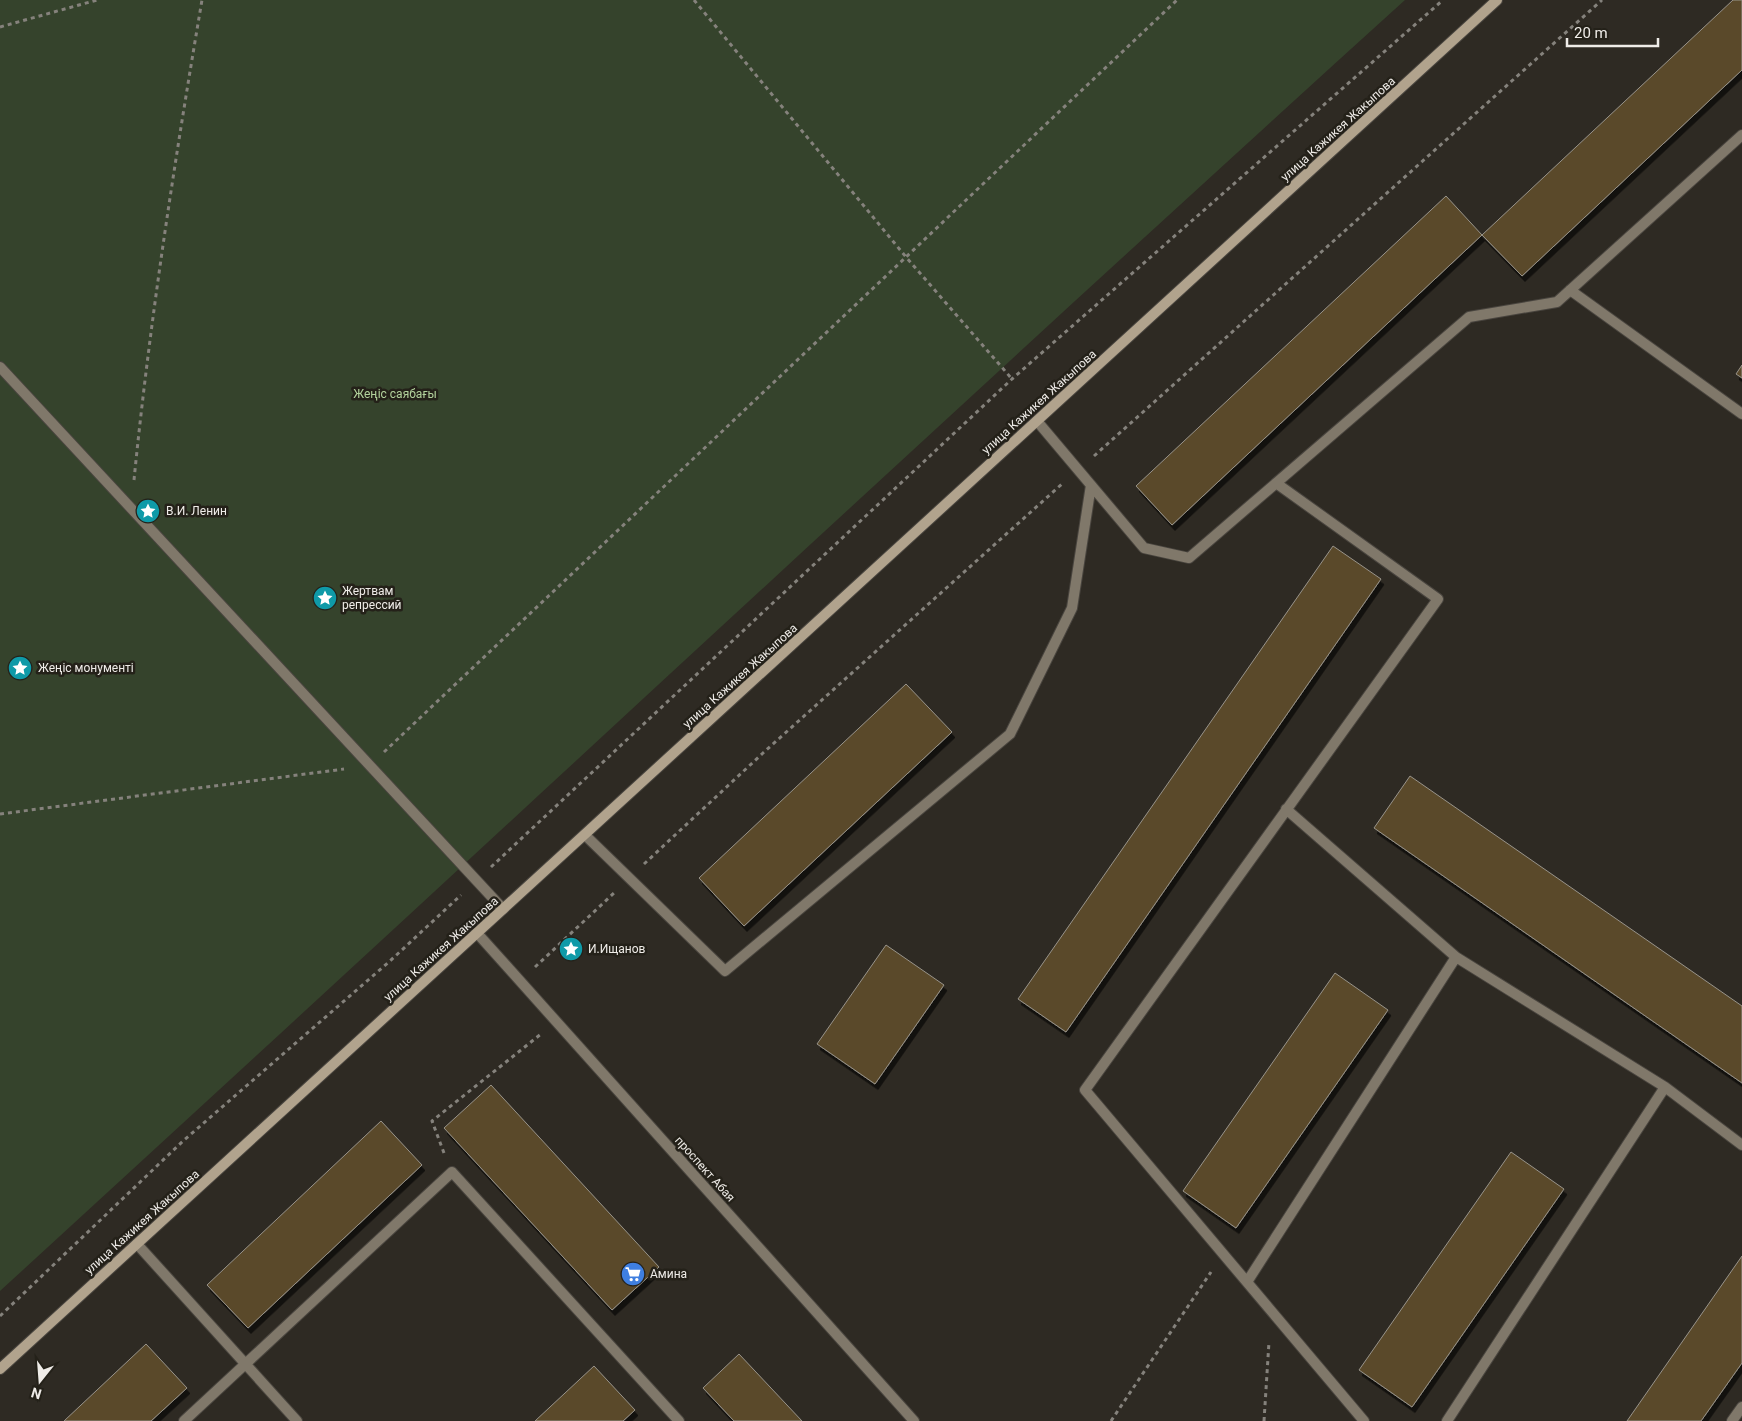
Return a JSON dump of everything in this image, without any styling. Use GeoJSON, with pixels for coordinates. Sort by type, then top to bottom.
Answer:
{"type":"FeatureCollection","features":[{"type":"Feature","properties":{"kind":"main road","name":"улица Кажикея Жакыпова"},"geometry":{"type":"LineString","coordinates":[[0,1369],[1497,0]]}},
{"type":"Feature","properties":{"kind":"street"},"geometry":{"type":"LineString","coordinates":[[1036,421],[1144,548],[1189,558],[1469,317],[1557,302],[1742,135]]}},
{"type":"Feature","properties":{"kind":"street"},"geometry":{"type":"LineString","coordinates":[[1570,290],[1742,414]]}},
{"type":"Feature","properties":{"kind":"street"},"geometry":{"type":"LineString","coordinates":[[0,367],[503,909]]}},
{"type":"Feature","properties":{"kind":"street"},"geometry":{"type":"LineString","coordinates":[[1276,483],[1438,599],[1085,1090],[1364,1421]]}},
{"type":"Feature","properties":{"kind":"street"},"geometry":{"type":"LineString","coordinates":[[585,835],[725,971],[1010,734],[1072,608],[1091,485]]}},
{"type":"Feature","properties":{"kind":"street"},"geometry":{"type":"LineString","coordinates":[[1286,809],[1456,957],[1666,1087],[1742,1145]]}},
{"type":"Feature","properties":{"kind":"street","name":"проспект Абая"},"geometry":{"type":"LineString","coordinates":[[477,933],[914,1421]]}},
{"type":"Feature","properties":{"kind":"street"},"geometry":{"type":"LineString","coordinates":[[1247,1282],[1456,957]]}},
{"type":"Feature","properties":{"kind":"street"},"geometry":{"type":"LineString","coordinates":[[1447,1421],[1666,1087]]}},
{"type":"Feature","properties":{"kind":"street"},"geometry":{"type":"LineString","coordinates":[[184,1421],[452,1172],[679,1421]]}},
{"type":"Feature","properties":{"kind":"street"},"geometry":{"type":"LineString","coordinates":[[137,1244],[297,1421]]}},
{"type":"Feature","properties":{"kind":"street"},"geometry":{"type":"LineString","coordinates":[[1732,1421],[1742,1407]]}},
{"type":"Feature","properties":{"kind":"path"},"geometry":{"type":"LineString","coordinates":[[0,27],[97,0]]}},
{"type":"Feature","properties":{"kind":"path"},"geometry":{"type":"LineString","coordinates":[[131,508],[144,387],[166,220],[202,0]]}},
{"type":"Feature","properties":{"kind":"path"},"geometry":{"type":"LineString","coordinates":[[694,0],[906,257],[1012,379]]}},
{"type":"Feature","properties":{"kind":"path"},"geometry":{"type":"LineString","coordinates":[[0,814],[370,766],[1177,0]]}},
{"type":"Feature","properties":{"kind":"path"},"geometry":{"type":"LineString","coordinates":[[0,1316],[183,1141],[390,961],[1012,379],[1443,0]]}},
{"type":"Feature","properties":{"kind":"path"},"geometry":{"type":"LineString","coordinates":[[520,981],[763,753],[1602,0]]}},
{"type":"Feature","properties":{"kind":"path"},"geometry":{"type":"LineString","coordinates":[[452,1172],[432,1121],[556,1022]]}},
{"type":"Feature","properties":{"kind":"path"},"geometry":{"type":"LineString","coordinates":[[1112,1421],[1223,1254]]}},
{"type":"Feature","properties":{"kind":"path"},"geometry":{"type":"LineString","coordinates":[[1264,1421],[1271,1311]]}},
{"type":"Feature","properties":{"kind":"green space","name":"Жеңіс саябағы"},"geometry":{"type":"Polygon","coordinates":[[[0,0],[1405,0],[0,1291],[0,0]]]}},
{"type":"Feature","properties":{"kind":"building"},"geometry":{"type":"Polygon","coordinates":[[[1733,0],[1742,0],[1742,70],[1522,276],[1482,235],[1733,0]]]}},
{"type":"Feature","properties":{"kind":"building"},"geometry":{"type":"Polygon","coordinates":[[[1446,196],[1482,235],[1172,525],[1136,486],[1446,196]]]}},
{"type":"Feature","properties":{"kind":"building"},"geometry":{"type":"Polygon","coordinates":[[[1742,365],[1742,378],[1736,374],[1742,365]]]}},
{"type":"Feature","properties":{"kind":"building"},"geometry":{"type":"Polygon","coordinates":[[[1333,546],[1381,579],[1066,1032],[1018,999],[1333,546]]]}},
{"type":"Feature","properties":{"kind":"building"},"geometry":{"type":"Polygon","coordinates":[[[906,684],[952,732],[744,926],[699,878],[906,684]]]}},
{"type":"Feature","properties":{"kind":"building"},"geometry":{"type":"Polygon","coordinates":[[[1410,776],[1742,1006],[1742,1083],[1374,828],[1410,776]]]}},
{"type":"Feature","properties":{"kind":"building"},"geometry":{"type":"Polygon","coordinates":[[[886,945],[944,985],[875,1084],[817,1044],[886,945]]]}},
{"type":"Feature","properties":{"kind":"building"},"geometry":{"type":"Polygon","coordinates":[[[1335,973],[1388,1010],[1236,1228],[1183,1191],[1335,973]]]}},
{"type":"Feature","properties":{"kind":"building"},"geometry":{"type":"Polygon","coordinates":[[[491,1085],[659,1267],[612,1310],[444,1128],[491,1085]]]}},
{"type":"Feature","properties":{"kind":"building"},"geometry":{"type":"Polygon","coordinates":[[[381,1121],[422,1165],[248,1328],[207,1285],[381,1121]]]}},
{"type":"Feature","properties":{"kind":"building"},"geometry":{"type":"Polygon","coordinates":[[[1511,1152],[1564,1189],[1412,1407],[1359,1370],[1511,1152]]]}},
{"type":"Feature","properties":{"kind":"building"},"geometry":{"type":"Polygon","coordinates":[[[1742,1256],[1742,1363],[1701,1421],[1627,1421],[1742,1256]]]}},
{"type":"Feature","properties":{"kind":"building"},"geometry":{"type":"Polygon","coordinates":[[[146,1344],[187,1388],[151,1421],[64,1421],[146,1344]]]}},
{"type":"Feature","properties":{"kind":"building"},"geometry":{"type":"Polygon","coordinates":[[[739,1354],[802,1421],[734,1421],[703,1388],[739,1354]]]}},
{"type":"Feature","properties":{"kind":"building"},"geometry":{"type":"Polygon","coordinates":[[[594,1366],[635,1410],[623,1421],[535,1421],[594,1366]]]}},
{"type":"Feature","properties":{"kind":"place","name":"В.И. Ленин"},"geometry":{"type":"Point","coordinates":[148,511]}},
{"type":"Feature","properties":{"kind":"place","name":"Жертвам репрессий"},"geometry":{"type":"Point","coordinates":[325,598]}},
{"type":"Feature","properties":{"kind":"place","name":"Жеңіс монументі"},"geometry":{"type":"Point","coordinates":[20,668]}},
{"type":"Feature","properties":{"kind":"place","name":"И.Ищанов"},"geometry":{"type":"Point","coordinates":[571,949]}},
{"type":"Feature","properties":{"kind":"place","name":"Амина"},"geometry":{"type":"Point","coordinates":[633,1274]}}]}
